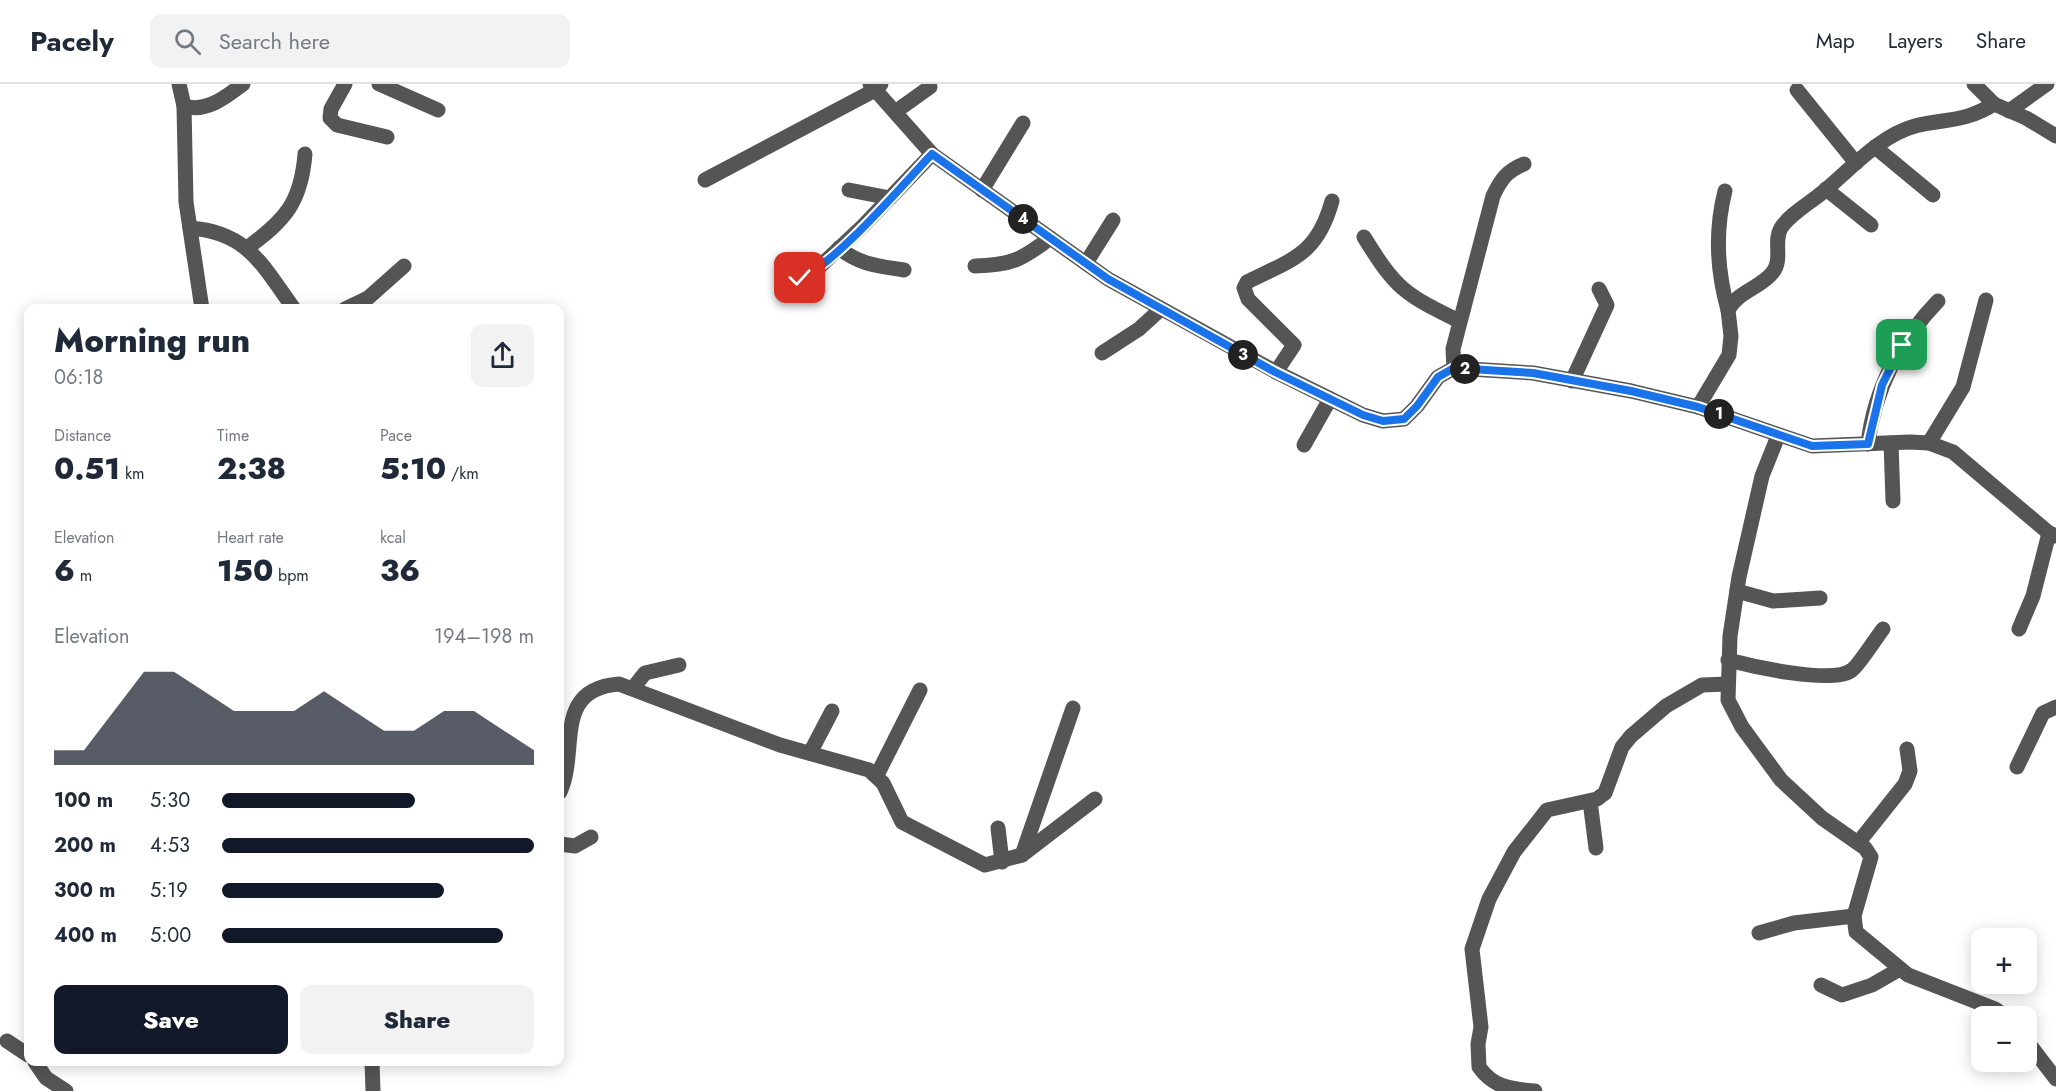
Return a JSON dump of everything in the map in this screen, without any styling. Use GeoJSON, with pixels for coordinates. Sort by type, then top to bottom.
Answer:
{"type":"FeatureCollection","features":[{"type":"Feature","properties":{"kind":"street"},"geometry":{"type":"LineString","coordinates":[[179,84],[184,106],[186,202],[201,304]]}},
{"type":"Feature","properties":{"kind":"street"},"geometry":{"type":"LineString","coordinates":[[184,106],[195,110],[213,104],[243,84]]}},
{"type":"Feature","properties":{"kind":"street"},"geometry":{"type":"LineString","coordinates":[[345,84],[331,109],[330,118],[337,125],[387,136]]}},
{"type":"Feature","properties":{"kind":"street"},"geometry":{"type":"LineString","coordinates":[[379,84],[438,110]]}},
{"type":"Feature","properties":{"kind":"street"},"geometry":{"type":"LineString","coordinates":[[1974,84],[1994,104],[2056,136]]}},
{"type":"Feature","properties":{"kind":"street"},"geometry":{"type":"LineString","coordinates":[[2009,111],[2047,84]]}},
{"type":"Feature","properties":{"kind":"street"},"geometry":{"type":"LineString","coordinates":[[705,180],[875,86],[932,154],[1086,263],[1161,309],[1275,372],[1363,415],[1383,421],[1404,419],[1417,406],[1438,377],[1454,368],[1533,373],[1698,407],[1812,446],[1929,443],[1953,452],[2052,535],[2034,596],[2019,629]]}},
{"type":"Feature","properties":{"kind":"street"},"geometry":{"type":"LineString","coordinates":[[895,112],[930,87]]}},
{"type":"Feature","properties":{"kind":"street"},"geometry":{"type":"LineString","coordinates":[[1797,90],[1856,163]]}},
{"type":"Feature","properties":{"kind":"street"},"geometry":{"type":"LineString","coordinates":[[1728,310],[1739,297],[1774,271],[1779,254],[1781,228],[1875,147],[1916,126],[1967,118],[1994,104]]}},
{"type":"Feature","properties":{"kind":"street"},"geometry":{"type":"LineString","coordinates":[[982,190],[1023,123]]}},
{"type":"Feature","properties":{"kind":"street"},"geometry":{"type":"LineString","coordinates":[[1875,147],[1933,195]]}},
{"type":"Feature","properties":{"kind":"street"},"geometry":{"type":"LineString","coordinates":[[247,248],[273,228],[297,198],[303,179],[306,154]]}},
{"type":"Feature","properties":{"kind":"street"},"geometry":{"type":"LineString","coordinates":[[786,277],[800,278],[808,275],[839,248],[932,154]]}},
{"type":"Feature","properties":{"kind":"street"},"geometry":{"type":"LineString","coordinates":[[1454,368],[1453,349],[1459,321],[1493,196],[1501,179],[1524,164]]}},
{"type":"Feature","properties":{"kind":"street"},"geometry":{"type":"LineString","coordinates":[[1826,189],[1871,225]]}},
{"type":"Feature","properties":{"kind":"street"},"geometry":{"type":"LineString","coordinates":[[849,190],[890,198]]}},
{"type":"Feature","properties":{"kind":"street"},"geometry":{"type":"LineString","coordinates":[[1698,407],[1730,355],[1728,310],[1719,256],[1718,228],[1725,191]]}},
{"type":"Feature","properties":{"kind":"street"},"geometry":{"type":"LineString","coordinates":[[1275,372],[1294,345],[1248,299],[1244,288],[1247,282],[1305,252],[1321,232],[1332,201]]}},
{"type":"Feature","properties":{"kind":"street"},"geometry":{"type":"LineString","coordinates":[[1086,263],[1113,220]]}},
{"type":"Feature","properties":{"kind":"street"},"geometry":{"type":"LineString","coordinates":[[190,228],[213,230],[247,248],[290,304]]}},
{"type":"Feature","properties":{"kind":"street"},"geometry":{"type":"LineString","coordinates":[[1364,237],[1398,286],[1418,301],[1459,321]]}},
{"type":"Feature","properties":{"kind":"street"},"geometry":{"type":"LineString","coordinates":[[975,266],[1005,265],[1028,255],[1050,238]]}},
{"type":"Feature","properties":{"kind":"street"},"geometry":{"type":"LineString","coordinates":[[839,248],[853,259],[866,265],[904,270]]}},
{"type":"Feature","properties":{"kind":"street"},"geometry":{"type":"LineString","coordinates":[[355,304],[368,298],[404,266]]}},
{"type":"Feature","properties":{"kind":"street"},"geometry":{"type":"LineString","coordinates":[[1572,381],[1607,305],[1599,289]]}},
{"type":"Feature","properties":{"kind":"street"},"geometry":{"type":"LineString","coordinates":[[1929,443],[1963,387],[1986,300]]}},
{"type":"Feature","properties":{"kind":"street"},"geometry":{"type":"LineString","coordinates":[[1868,444],[1882,385],[1902,345],[1918,321],[1938,302]]}},
{"type":"Feature","properties":{"kind":"street"},"geometry":{"type":"LineString","coordinates":[[1102,353],[1139,329],[1161,309]]}},
{"type":"Feature","properties":{"kind":"street"},"geometry":{"type":"LineString","coordinates":[[1304,445],[1330,399]]}},
{"type":"Feature","properties":{"kind":"street"},"geometry":{"type":"LineString","coordinates":[[1778,436],[1752,513],[1737,591],[1728,660],[1727,684],[1731,709],[1781,780],[1822,818],[1868,852],[1872,863],[1854,916],[1856,932],[1898,970],[1987,1006]]}},
{"type":"Feature","properties":{"kind":"street"},"geometry":{"type":"LineString","coordinates":[[1891,443],[1893,501]]}},
{"type":"Feature","properties":{"kind":"street"},"geometry":{"type":"LineString","coordinates":[[1737,591],[1773,601],[1820,597]]}},
{"type":"Feature","properties":{"kind":"street"},"geometry":{"type":"LineString","coordinates":[[1728,660],[1777,672],[1835,676],[1852,670],[1883,629]]}},
{"type":"Feature","properties":{"kind":"street"},"geometry":{"type":"LineString","coordinates":[[634,687],[645,673],[679,665]]}},
{"type":"Feature","properties":{"kind":"street"},"geometry":{"type":"LineString","coordinates":[[564,780],[567,771],[570,727],[575,708],[583,699],[607,685],[619,684],[634,687],[780,745],[869,770],[878,775],[897,815],[911,829],[985,865],[1022,855],[1095,800]]}},
{"type":"Feature","properties":{"kind":"street"},"geometry":{"type":"LineString","coordinates":[[1535,1091],[1506,1088],[1494,1083],[1479,1067],[1481,1028],[1472,949],[1489,899],[1515,852],[1541,814],[1555,807],[1590,801],[1605,793],[1622,747],[1648,721],[1681,696],[1702,685],[1727,684]]}},
{"type":"Feature","properties":{"kind":"street"},"geometry":{"type":"LineString","coordinates":[[878,775],[920,690]]}},
{"type":"Feature","properties":{"kind":"street"},"geometry":{"type":"LineString","coordinates":[[2017,767],[2043,713],[2056,707]]}},
{"type":"Feature","properties":{"kind":"street"},"geometry":{"type":"LineString","coordinates":[[1022,855],[1073,708]]}},
{"type":"Feature","properties":{"kind":"street"},"geometry":{"type":"LineString","coordinates":[[810,753],[832,711]]}},
{"type":"Feature","properties":{"kind":"street"},"geometry":{"type":"LineString","coordinates":[[1858,843],[1905,783],[1910,771],[1907,749]]}},
{"type":"Feature","properties":{"kind":"street"},"geometry":{"type":"LineString","coordinates":[[1590,801],[1596,848]]}},
{"type":"Feature","properties":{"kind":"street"},"geometry":{"type":"LineString","coordinates":[[998,828],[1002,862]]}},
{"type":"Feature","properties":{"kind":"street"},"geometry":{"type":"LineString","coordinates":[[564,845],[575,846],[591,837]]}},
{"type":"Feature","properties":{"kind":"street"},"geometry":{"type":"LineString","coordinates":[[1759,933],[1794,923],[1854,916]]}},
{"type":"Feature","properties":{"kind":"street"},"geometry":{"type":"LineString","coordinates":[[1821,985],[1842,995],[1872,985],[1898,970]]}},
{"type":"Feature","properties":{"kind":"street"},"geometry":{"type":"LineString","coordinates":[[7,1041],[24,1052]]}},
{"type":"Feature","properties":{"kind":"street"},"geometry":{"type":"LineString","coordinates":[[2037,1054],[2056,1079]]}},
{"type":"Feature","properties":{"kind":"street"},"geometry":{"type":"LineString","coordinates":[[38,1066],[46,1078],[66,1091]]}},
{"type":"Feature","properties":{"kind":"route"},"geometry":{"type":"LineString","coordinates":[[800,278],[817,269],[863,226],[932,154],[1108,279],[1275,372],[1363,415],[1383,421],[1404,419],[1417,406],[1438,377],[1454,368],[1533,373],[1631,391],[1698,407],[1812,446],[1868,444],[1882,385],[1902,345]]}}]}
